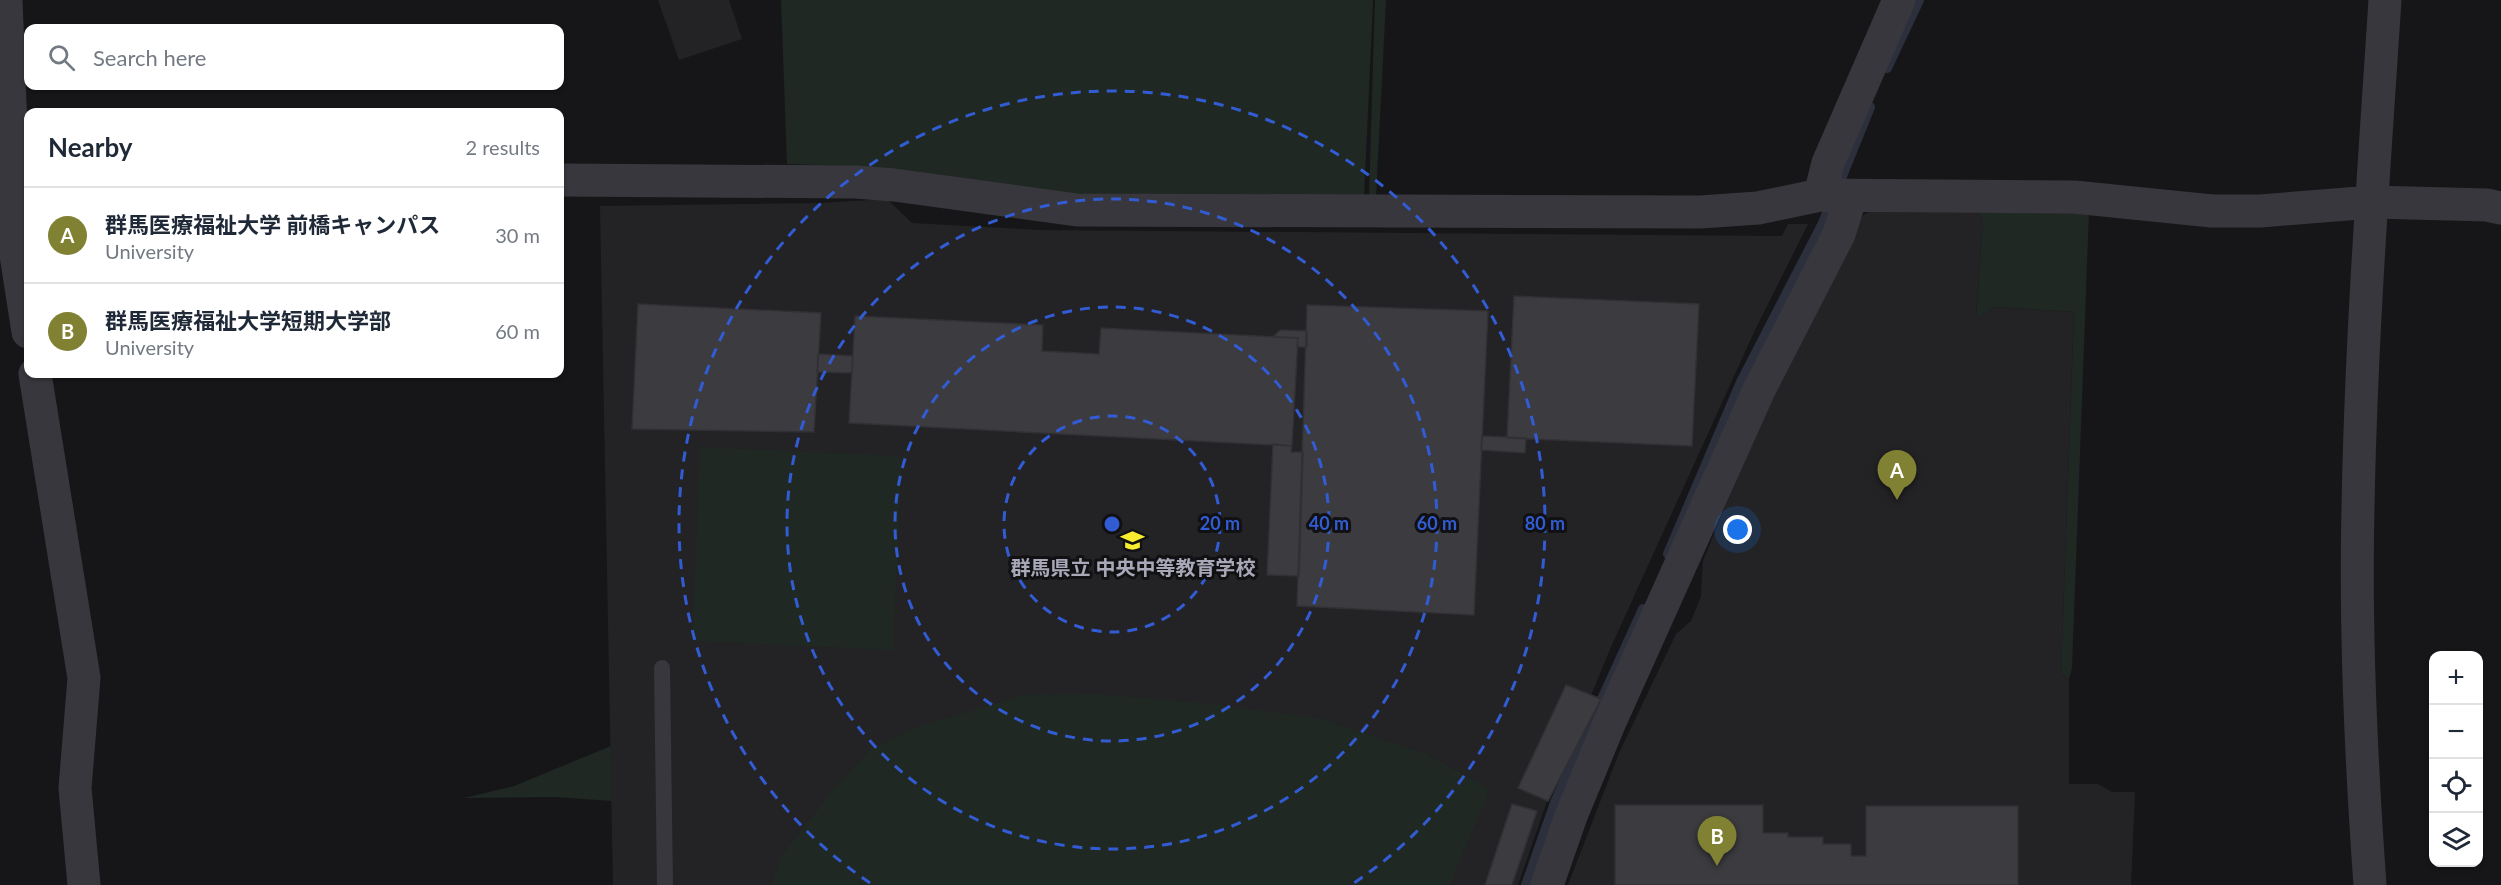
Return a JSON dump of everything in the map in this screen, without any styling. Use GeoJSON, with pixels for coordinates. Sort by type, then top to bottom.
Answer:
{"type":"FeatureCollection","features":[{"type":"Feature","properties":{"kind":"street"},"geometry":{"type":"LineString","coordinates":[[6,0],[21,204],[12,229],[24,306]]}},
{"type":"Feature","properties":{"kind":"street"},"geometry":{"type":"LineString","coordinates":[[1547,885],[1571,816],[1609,724],[1759,390],[1839,234],[1835,195],[1828,163],[1899,0]]}},
{"type":"Feature","properties":{"kind":"street"},"geometry":{"type":"LineString","coordinates":[[2370,885],[2361,718],[2358,507],[2372,202],[2385,0]]}},
{"type":"Feature","properties":{"kind":"street"},"geometry":{"type":"LineString","coordinates":[[564,180],[856,182],[894,185],[1077,210],[1709,212],[1758,208],[1835,195],[2074,197],[2212,211],[2260,211],[2372,202],[2487,205],[2501,208]]}},
{"type":"Feature","properties":{"kind":"street"},"geometry":{"type":"LineString","coordinates":[[36,378],[84,678],[75,788],[84,885]]}},
{"type":"Feature","properties":{"kind":"lane"},"geometry":{"type":"LineString","coordinates":[[662,668],[664,885]]}},
{"type":"Feature","properties":{"kind":"shaded area"},"geometry":{"type":"Polygon","coordinates":[[[658,0],[729,0],[742,39],[679,60],[658,0]]]}},
{"type":"Feature","properties":{"kind":"shaded area"},"geometry":{"type":"Polygon","coordinates":[[[781,0],[1373,0],[1364,198],[1072,196],[851,166],[787,164],[781,0]]]}},
{"type":"Feature","properties":{"kind":"shaded area"},"geometry":{"type":"Polygon","coordinates":[[[1375,0],[1386,0],[1376,197],[1369,197],[1375,0]]]}},
{"type":"Feature","properties":{"kind":"shaded area","name":"群馬県立 中央中等教育学校"},"geometry":{"type":"Polygon","coordinates":[[[887,199],[912,223],[1040,230],[1782,236],[1788,224],[1808,224],[1755,330],[1611,647],[1546,804],[1518,885],[613,885],[600,206],[820,203],[887,199]]]}},
{"type":"Feature","properties":{"kind":"shaded area"},"geometry":{"type":"Polygon","coordinates":[[[1975,208],[1983,220],[1976,318],[1995,307],[2074,312],[2061,674],[2069,679],[2069,784],[2098,784],[2112,792],[2135,792],[2131,885],[1568,885],[1619,753],[1676,634],[1691,621],[1701,596],[1703,561],[1751,443],[1862,216],[1874,209],[1975,208]]]}},
{"type":"Feature","properties":{"kind":"shaded area"},"geometry":{"type":"Polygon","coordinates":[[[1975,208],[2089,211],[2072,668],[2069,679],[2061,674],[2074,312],[1995,307],[1976,319],[1983,220],[1975,208]]]}},
{"type":"Feature","properties":{"kind":"shaded area"},"geometry":{"type":"Polygon","coordinates":[[[700,447],[902,456],[893,650],[692,641],[700,447]]]}},
{"type":"Feature","properties":{"kind":"shaded area"},"geometry":{"type":"Polygon","coordinates":[[[1099,694],[1202,703],[1320,718],[1426,754],[1490,789],[1450,885],[771,885],[782,855],[833,790],[870,750],[916,727],[1023,695],[1099,694]]]}},
{"type":"Feature","properties":{"kind":"shaded area"},"geometry":{"type":"Polygon","coordinates":[[[611,746],[612,801],[554,797],[464,798],[514,786],[611,746]]]}},
{"type":"Feature","properties":{"kind":"building"},"geometry":{"type":"Polygon","coordinates":[[[1514,296],[1699,304],[1692,446],[1507,438],[1514,296]]]}},
{"type":"Feature","properties":{"kind":"building"},"geometry":{"type":"Polygon","coordinates":[[[638,304],[821,313],[814,432],[632,429],[638,304]]]}},
{"type":"Feature","properties":{"kind":"building"},"geometry":{"type":"Polygon","coordinates":[[[1307,305],[1488,311],[1474,615],[1297,606],[1307,305]]]}},
{"type":"Feature","properties":{"kind":"building"},"geometry":{"type":"Polygon","coordinates":[[[855,316],[1043,325],[1042,351],[1099,354],[1101,328],[1298,338],[1292,446],[849,423],[855,316]]]}},
{"type":"Feature","properties":{"kind":"building"},"geometry":{"type":"Polygon","coordinates":[[[1280,330],[1307,331],[1307,347],[1297,347],[1298,338],[1273,337],[1280,330]]]}},
{"type":"Feature","properties":{"kind":"building"},"geometry":{"type":"Polygon","coordinates":[[[818,354],[853,356],[852,373],[817,372],[818,354]]]}},
{"type":"Feature","properties":{"kind":"building"},"geometry":{"type":"Polygon","coordinates":[[[1482,436],[1526,438],[1525,453],[1481,450],[1482,436]]]}},
{"type":"Feature","properties":{"kind":"building"},"geometry":{"type":"Polygon","coordinates":[[[1273,444],[1292,446],[1291,452],[1303,452],[1299,576],[1267,575],[1273,444]]]}},
{"type":"Feature","properties":{"kind":"building"},"geometry":{"type":"Polygon","coordinates":[[[1566,685],[1601,699],[1548,801],[1518,788],[1566,685]]]}},
{"type":"Feature","properties":{"kind":"building"},"geometry":{"type":"Polygon","coordinates":[[[1512,804],[1537,811],[1512,885],[1485,885],[1512,804]]]}},
{"type":"Feature","properties":{"kind":"building"},"geometry":{"type":"Polygon","coordinates":[[[1615,805],[1763,805],[1763,833],[1788,833],[1788,837],[1823,837],[1823,844],[1851,844],[1851,856],[1866,856],[1866,806],[2018,806],[2018,885],[1615,885],[1615,805]]]}},
{"type":"Feature","properties":{"kind":"waterway"},"geometry":{"type":"LineString","coordinates":[[1887,68],[1919,0]]}},
{"type":"Feature","properties":{"kind":"waterway"},"geometry":{"type":"LineString","coordinates":[[1668,554],[1741,382],[1823,223],[1870,107]]}},
{"type":"Feature","properties":{"kind":"waterway"},"geometry":{"type":"LineString","coordinates":[[1526,885],[1556,800],[1643,609]]}},
{"type":"Feature","properties":{"kind":"place","name":"群馬医療福祉大学 前橋キャンパス"},"geometry":{"type":"Point","coordinates":[1897,500]}},
{"type":"Feature","properties":{"kind":"place","name":"群馬県立 中央中等教育学校"},"geometry":{"type":"Point","coordinates":[1133,541]}},
{"type":"Feature","properties":{"kind":"place","name":"群馬医療福祉大学短期大学部"},"geometry":{"type":"Point","coordinates":[1717,866]}}]}
